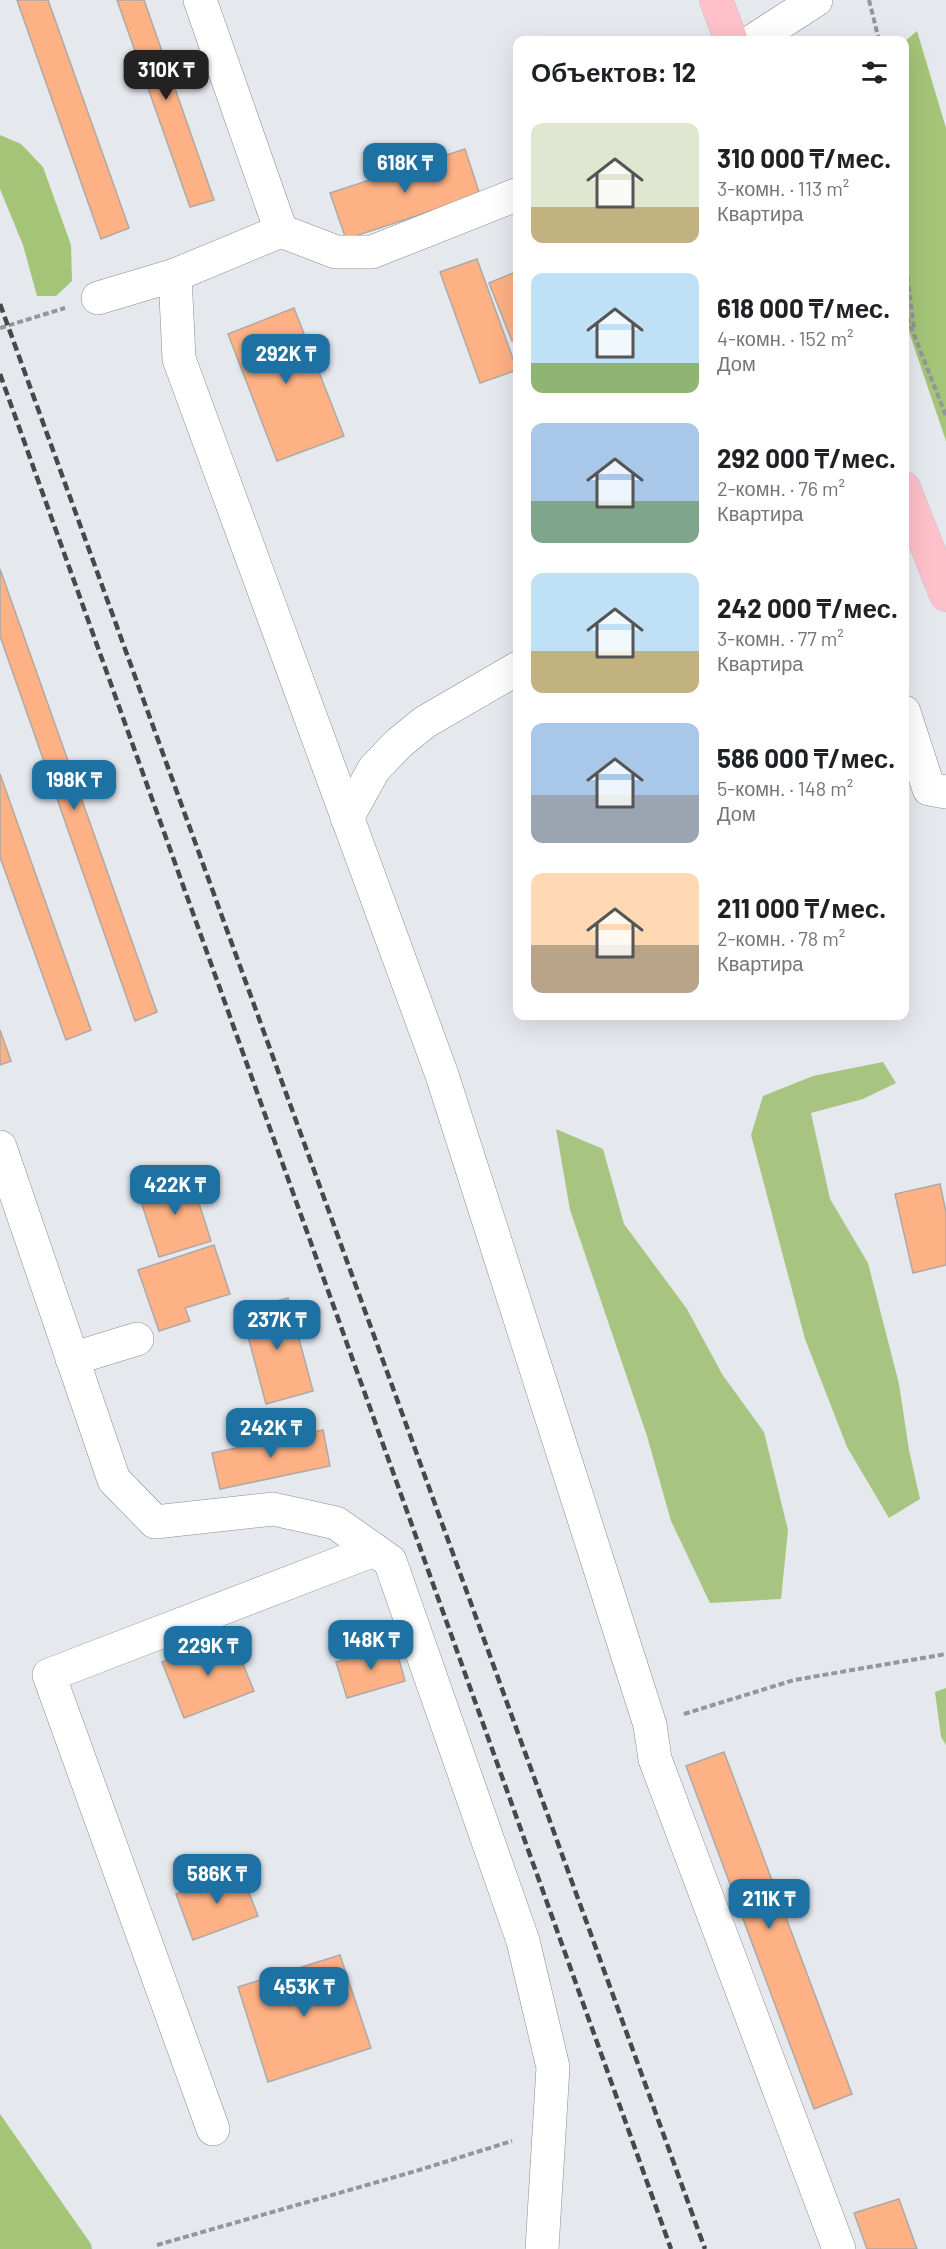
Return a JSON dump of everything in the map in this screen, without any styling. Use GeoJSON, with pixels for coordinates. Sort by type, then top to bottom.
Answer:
{"type":"FeatureCollection","features":[{"type":"Feature","properties":{"kind":"main road"},"geometry":{"type":"LineString","coordinates":[[716,0],[730,36]]}},
{"type":"Feature","properties":{"kind":"main road"},"geometry":{"type":"LineString","coordinates":[[909,509],[946,595]]}},
{"type":"Feature","properties":{"kind":"lane"},"geometry":{"type":"LineString","coordinates":[[200,0],[281,231]]}},
{"type":"Feature","properties":{"kind":"lane"},"geometry":{"type":"LineString","coordinates":[[760,36],[816,0]]}},
{"type":"Feature","properties":{"kind":"lane"},"geometry":{"type":"LineString","coordinates":[[98,298],[175,275],[281,231],[336,252],[372,252],[513,196]]}},
{"type":"Feature","properties":{"kind":"lane"},"geometry":{"type":"LineString","coordinates":[[175,275],[179,359],[442,1075],[650,1725],[655,1759],[839,2249]]}},
{"type":"Feature","properties":{"kind":"lane"},"geometry":{"type":"LineString","coordinates":[[347,818],[374,769],[399,743],[425,722],[513,671]]}},
{"type":"Feature","properties":{"kind":"lane"},"geometry":{"type":"LineString","coordinates":[[909,727],[929,789],[946,792]]}},
{"type":"Feature","properties":{"kind":"lane"},"geometry":{"type":"LineString","coordinates":[[0,1146],[114,1480],[155,1522],[273,1509],[336,1523],[390,1561],[523,1941],[553,2067],[542,2249]]}},
{"type":"Feature","properties":{"kind":"lane"},"geometry":{"type":"LineString","coordinates":[[72,1359],[137,1339]]}},
{"type":"Feature","properties":{"kind":"lane"},"geometry":{"type":"LineString","coordinates":[[213,2129],[49,1675],[374,1550]]}},
{"type":"Feature","properties":{"kind":"path"},"geometry":{"type":"LineString","coordinates":[[869,0],[878,36]]}},
{"type":"Feature","properties":{"kind":"path"},"geometry":{"type":"LineString","coordinates":[[909,288],[915,334]]}},
{"type":"Feature","properties":{"kind":"path"},"geometry":{"type":"LineString","coordinates":[[0,328],[98,298]]}},
{"type":"Feature","properties":{"kind":"path"},"geometry":{"type":"LineString","coordinates":[[909,320],[946,416]]}},
{"type":"Feature","properties":{"kind":"path"},"geometry":{"type":"LineString","coordinates":[[650,1725],[794,1680],[946,1654]]}},
{"type":"Feature","properties":{"kind":"path"},"geometry":{"type":"LineString","coordinates":[[157,2245],[416,2171],[550,2129]]}},
{"type":"Feature","properties":{"kind":"green space"},"geometry":{"type":"Polygon","coordinates":[[[917,31],[946,128],[946,441],[909,332],[909,38],[917,31]]]}},
{"type":"Feature","properties":{"kind":"green space"},"geometry":{"type":"Polygon","coordinates":[[[0,135],[21,144],[43,167],[71,245],[72,281],[56,296],[37,296],[23,245],[0,189],[0,135]]]}},
{"type":"Feature","properties":{"kind":"green space"},"geometry":{"type":"Polygon","coordinates":[[[883,1062],[896,1083],[863,1099],[811,1113],[830,1199],[868,1263],[899,1384],[909,1450],[920,1499],[889,1518],[847,1447],[805,1339],[751,1135],[763,1096],[813,1076],[883,1062]]]}},
{"type":"Feature","properties":{"kind":"green space"},"geometry":{"type":"Polygon","coordinates":[[[556,1129],[603,1149],[624,1224],[687,1309],[722,1374],[764,1432],[788,1530],[781,1599],[710,1603],[671,1521],[647,1436],[570,1210],[556,1129]]]}},
{"type":"Feature","properties":{"kind":"green space"},"geometry":{"type":"Polygon","coordinates":[[[946,1688],[946,1745],[941,1737],[935,1692],[946,1688]]]}},
{"type":"Feature","properties":{"kind":"green space"},"geometry":{"type":"Polygon","coordinates":[[[0,2114],[91,2244],[92,2249],[0,2249],[0,2114]]]}},
{"type":"Feature","properties":{"kind":"building"},"geometry":{"type":"Polygon","coordinates":[[[17,0],[48,0],[129,228],[101,239],[17,0]]]}},
{"type":"Feature","properties":{"kind":"building"},"geometry":{"type":"Polygon","coordinates":[[[117,0],[144,0],[214,200],[190,207],[117,0]]]}},
{"type":"Feature","properties":{"kind":"building"},"geometry":{"type":"Polygon","coordinates":[[[465,149],[480,195],[346,239],[330,193],[465,149]]]}},
{"type":"Feature","properties":{"kind":"building"},"geometry":{"type":"Polygon","coordinates":[[[477,259],[513,359],[513,371],[480,383],[440,272],[477,259]]]}},
{"type":"Feature","properties":{"kind":"building"},"geometry":{"type":"Polygon","coordinates":[[[513,273],[512,341],[489,283],[513,273]]]}},
{"type":"Feature","properties":{"kind":"building"},"geometry":{"type":"Polygon","coordinates":[[[294,308],[344,436],[277,461],[228,334],[294,308]]]}},
{"type":"Feature","properties":{"kind":"building"},"geometry":{"type":"Polygon","coordinates":[[[0,569],[157,1012],[135,1021],[0,636],[0,569]]]}},
{"type":"Feature","properties":{"kind":"building"},"geometry":{"type":"Polygon","coordinates":[[[0,774],[91,1030],[66,1040],[0,857],[0,774]]]}},
{"type":"Feature","properties":{"kind":"building"},"geometry":{"type":"Polygon","coordinates":[[[0,1030],[11,1061],[0,1065],[0,1030]]]}},
{"type":"Feature","properties":{"kind":"building"},"geometry":{"type":"Polygon","coordinates":[[[190,1175],[211,1241],[159,1257],[138,1192],[190,1175]]]}},
{"type":"Feature","properties":{"kind":"building"},"geometry":{"type":"Polygon","coordinates":[[[940,1184],[946,1212],[946,1265],[913,1273],[895,1194],[940,1184]]]}},
{"type":"Feature","properties":{"kind":"building"},"geometry":{"type":"Polygon","coordinates":[[[214,1245],[230,1294],[185,1308],[190,1321],[159,1331],[138,1270],[214,1245]]]}},
{"type":"Feature","properties":{"kind":"building"},"geometry":{"type":"Polygon","coordinates":[[[288,1298],[313,1391],[266,1404],[241,1310],[288,1298]]]}},
{"type":"Feature","properties":{"kind":"building"},"geometry":{"type":"Polygon","coordinates":[[[323,1430],[330,1466],[220,1489],[212,1453],[323,1430]]]}},
{"type":"Feature","properties":{"kind":"building"},"geometry":{"type":"Polygon","coordinates":[[[231,1635],[254,1691],[184,1718],[162,1662],[231,1635]]]}},
{"type":"Feature","properties":{"kind":"building"},"geometry":{"type":"Polygon","coordinates":[[[395,1645],[405,1681],[347,1698],[336,1662],[395,1645]]]}},
{"type":"Feature","properties":{"kind":"building"},"geometry":{"type":"Polygon","coordinates":[[[724,1752],[852,2094],[814,2109],[686,1766],[724,1752]]]}},
{"type":"Feature","properties":{"kind":"building"},"geometry":{"type":"Polygon","coordinates":[[[240,1870],[258,1916],[193,1940],[176,1894],[240,1870]]]}},
{"type":"Feature","properties":{"kind":"building"},"geometry":{"type":"Polygon","coordinates":[[[340,1955],[371,2048],[268,2082],[238,1987],[340,1955]]]}},
{"type":"Feature","properties":{"kind":"building"},"geometry":{"type":"Polygon","coordinates":[[[899,2199],[917,2249],[867,2249],[854,2213],[899,2199]]]}},
{"type":"Feature","properties":{"kind":"railway"},"geometry":{"type":"LineString","coordinates":[[0,304],[705,2249]]}},
{"type":"Feature","properties":{"kind":"railway"},"geometry":{"type":"LineString","coordinates":[[0,374],[671,2249]]}}]}
